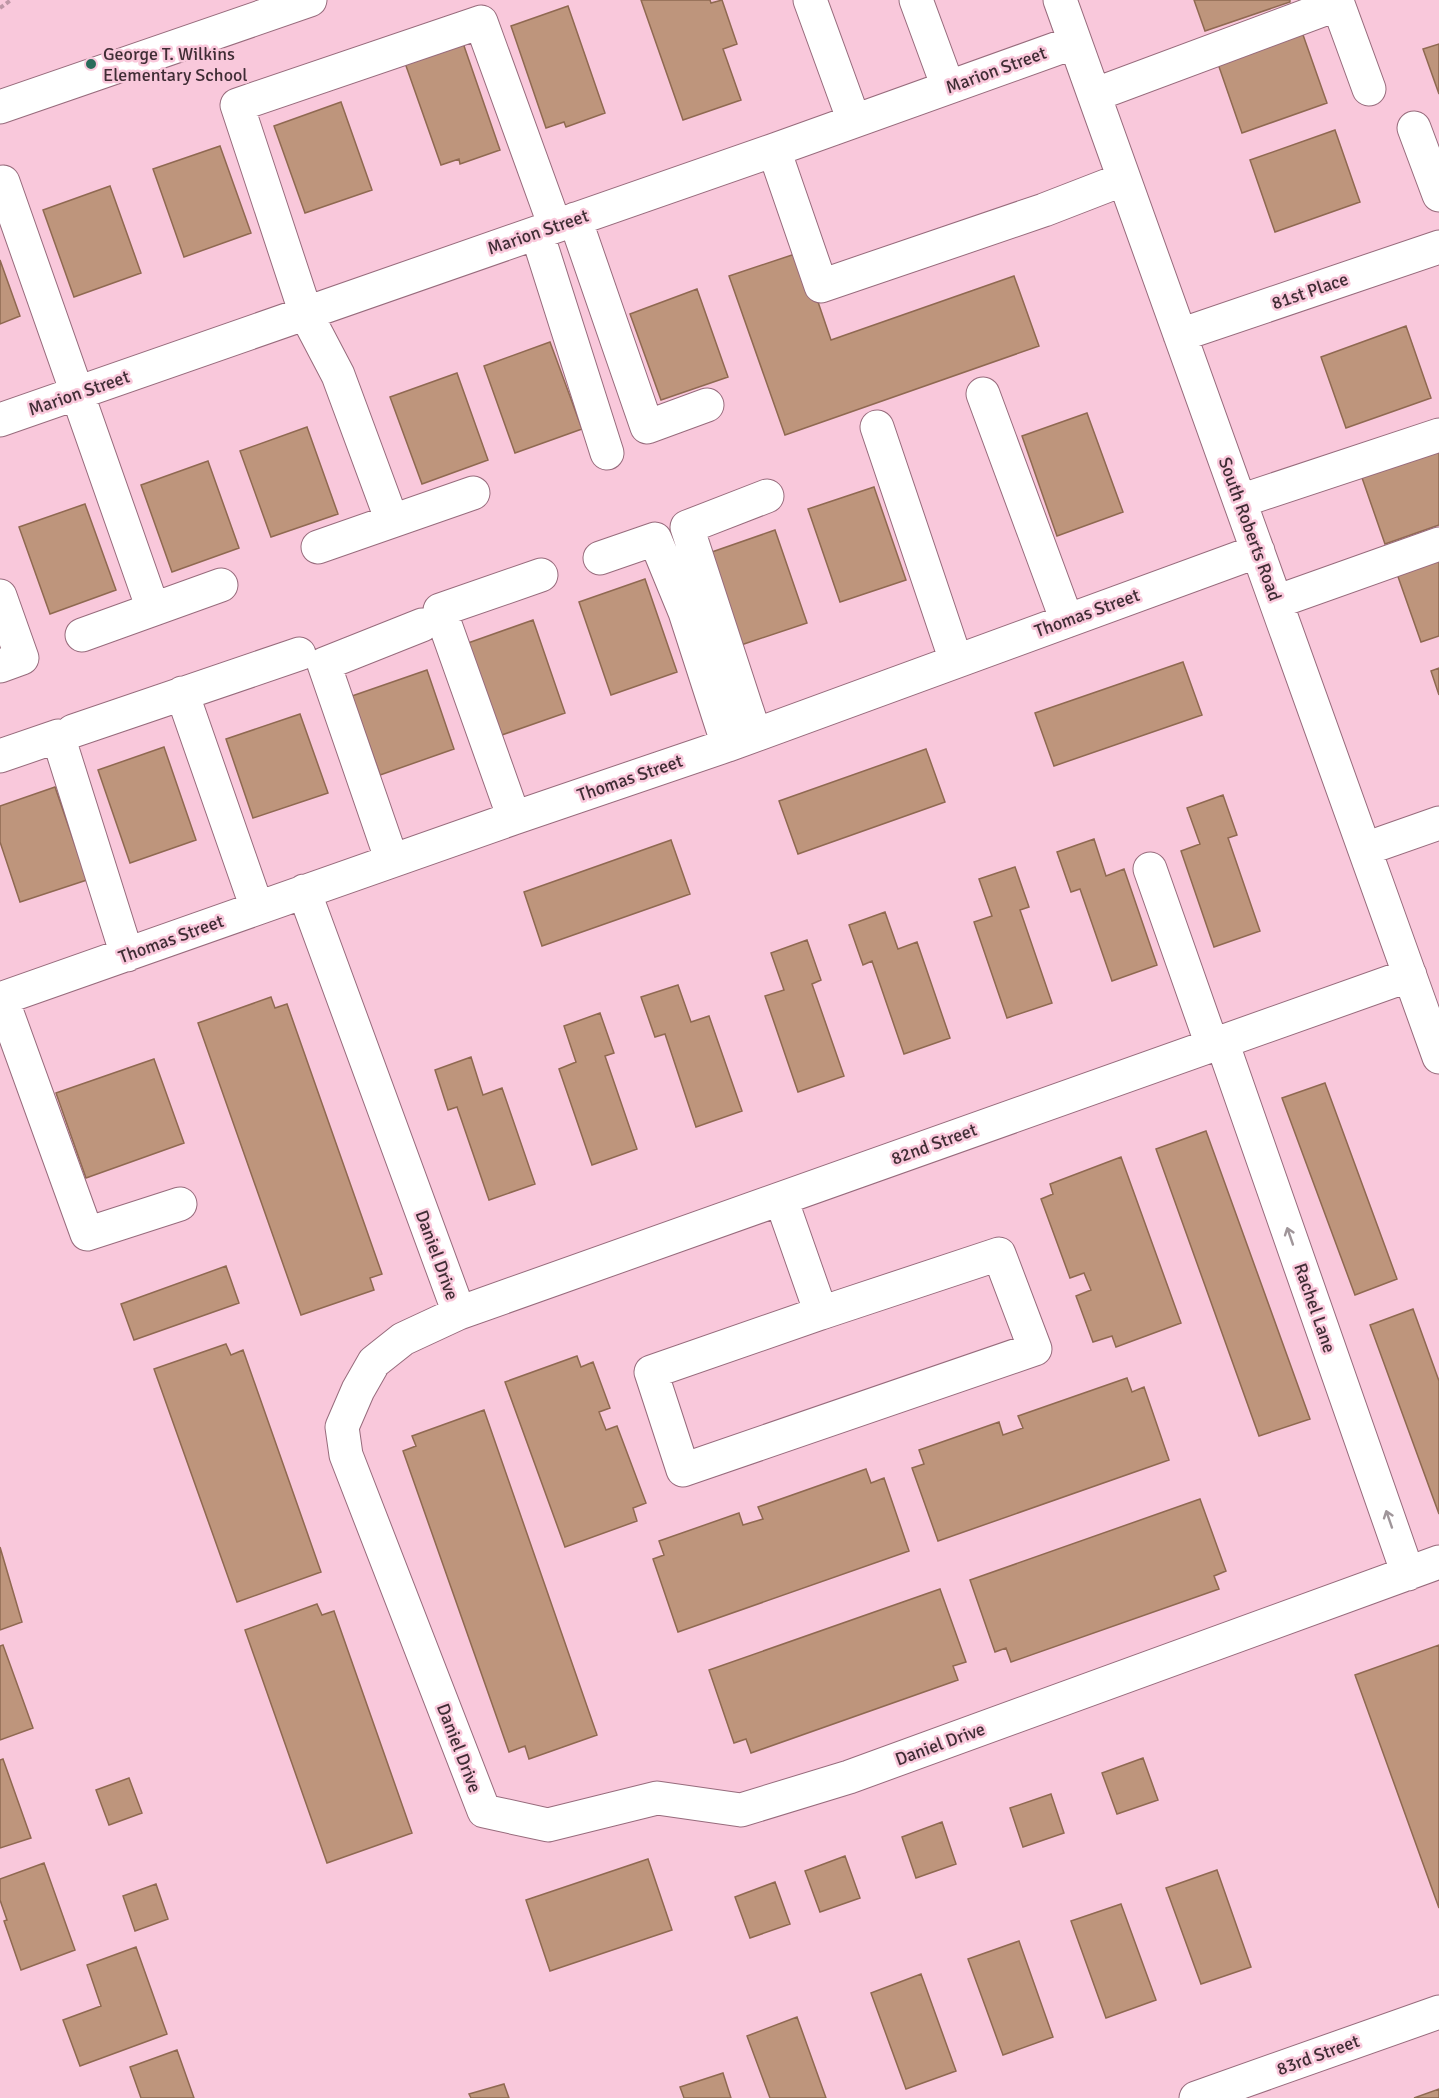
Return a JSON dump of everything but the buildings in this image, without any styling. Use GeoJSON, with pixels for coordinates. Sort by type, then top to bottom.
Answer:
{"type":"FeatureCollection","features":[{"type":"Feature","properties":{"kind":"street"},"geometry":{"type":"LineString","coordinates":[[0,107],[310,0]]}},
{"type":"Feature","properties":{"kind":"street"},"geometry":{"type":"LineString","coordinates":[[810,0],[854,121]]}},
{"type":"Feature","properties":{"kind":"street"},"geometry":{"type":"LineString","coordinates":[[916,0],[948,87]]}},
{"type":"Feature","properties":{"kind":"street","name":"South Roberts Road"},"geometry":{"type":"LineString","coordinates":[[1060,0],[1410,975],[1436,1037]]}},
{"type":"Feature","properties":{"kind":"street"},"geometry":{"type":"LineString","coordinates":[[1094,95],[1338,4],[1369,89]]}},
{"type":"Feature","properties":{"kind":"street"},"geometry":{"type":"LineString","coordinates":[[392,521],[338,375],[306,314],[237,105],[481,22],[556,226],[647,427],[707,405]]}},
{"type":"Feature","properties":{"kind":"street","name":"Marion Street"},"geometry":{"type":"LineString","coordinates":[[0,420],[774,150],[1075,42]]}},
{"type":"Feature","properties":{"kind":"street"},"geometry":{"type":"LineString","coordinates":[[1414,128],[1439,195]]}},
{"type":"Feature","properties":{"kind":"street"},"geometry":{"type":"LineString","coordinates":[[774,150],[821,286],[1044,210],[1125,179]]}},
{"type":"Feature","properties":{"kind":"street"},"geometry":{"type":"LineString","coordinates":[[0,183],[3,182],[153,609]]}},
{"type":"Feature","properties":{"kind":"street"},"geometry":{"type":"LineString","coordinates":[[556,226],[608,453]]}},
{"type":"Feature","properties":{"kind":"street","name":"81st Place"},"geometry":{"type":"LineString","coordinates":[[1180,335],[1439,247]]}},
{"type":"Feature","properties":{"kind":"street"},"geometry":{"type":"LineString","coordinates":[[983,394],[1067,621]]}},
{"type":"Feature","properties":{"kind":"street"},"geometry":{"type":"LineString","coordinates":[[877,427],[956,661]]}},
{"type":"Feature","properties":{"kind":"street"},"geometry":{"type":"LineString","coordinates":[[1240,501],[1439,435]]}},
{"type":"Feature","properties":{"kind":"street"},"geometry":{"type":"LineString","coordinates":[[318,547],[473,493]]}},
{"type":"Feature","properties":{"kind":"street"},"geometry":{"type":"LineString","coordinates":[[741,740],[687,527],[767,496]]}},
{"type":"Feature","properties":{"kind":"street"},"geometry":{"type":"LineString","coordinates":[[600,558],[655,539],[741,740]]}},
{"type":"Feature","properties":{"kind":"street"},"geometry":{"type":"LineString","coordinates":[[1276,602],[1439,544]]}},
{"type":"Feature","properties":{"kind":"street","name":"Thomas Street"},"geometry":{"type":"LineString","coordinates":[[1,999],[304,891],[741,740],[1258,551]]}},
{"type":"Feature","properties":{"kind":"street"},"geometry":{"type":"LineString","coordinates":[[514,818],[440,610],[542,575]]}},
{"type":"Feature","properties":{"kind":"street"},"geometry":{"type":"LineString","coordinates":[[82,634],[220,585]]}},
{"type":"Feature","properties":{"kind":"street"},"geometry":{"type":"LineString","coordinates":[[0,596],[22,658],[0,666]]}},
{"type":"Feature","properties":{"kind":"street"},"geometry":{"type":"LineString","coordinates":[[392,861],[324,664],[422,625]]}},
{"type":"Feature","properties":{"kind":"street"},"geometry":{"type":"LineString","coordinates":[[73,731],[299,654]]}},
{"type":"Feature","properties":{"kind":"street"},"geometry":{"type":"LineString","coordinates":[[182,693],[256,908]]}},
{"type":"Feature","properties":{"kind":"street"},"geometry":{"type":"LineString","coordinates":[[0,756],[58,736],[127,955]]}},
{"type":"Feature","properties":{"kind":"street"},"geometry":{"type":"LineString","coordinates":[[1365,849],[1439,823]]}},
{"type":"Feature","properties":{"kind":"street","name":"Rachel Lane"},"geometry":{"type":"LineString","coordinates":[[1150,869],[1217,1044],[1408,1574]]}},
{"type":"Feature","properties":{"kind":"street","name":"Daniel Drive"},"geometry":{"type":"LineString","coordinates":[[304,891],[459,1313],[403,1340],[374,1362],[358,1390],[342,1427],[346,1455],[484,1811],[548,1825],[657,1798],[741,1810],[849,1777],[1439,1562]]}},
{"type":"Feature","properties":{"kind":"street","name":"82nd Street"},"geometry":{"type":"LineString","coordinates":[[459,1313],[1410,975]]}},
{"type":"Feature","properties":{"kind":"street"},"geometry":{"type":"LineString","coordinates":[[1,999],[87,1234],[180,1204]]}},
{"type":"Feature","properties":{"kind":"street"},"geometry":{"type":"LineString","coordinates":[[781,1198],[821,1313]]}},
{"type":"Feature","properties":{"kind":"street"},"geometry":{"type":"LineString","coordinates":[[999,1254],[1035,1349],[683,1470],[651,1372],[821,1313],[999,1254]]}},
{"type":"Feature","properties":{"kind":"street","name":"83rd Street"},"geometry":{"type":"LineString","coordinates":[[1196,2098],[1439,2012]]}},
{"type":"Feature","properties":{"kind":"path"},"geometry":{"type":"LineString","coordinates":[[0,8],[11,0]]}},
{"type":"Feature","properties":{"kind":"place","name":"George T. Wilkins Elementary School"},"geometry":{"type":"Point","coordinates":[91,64]}}]}
